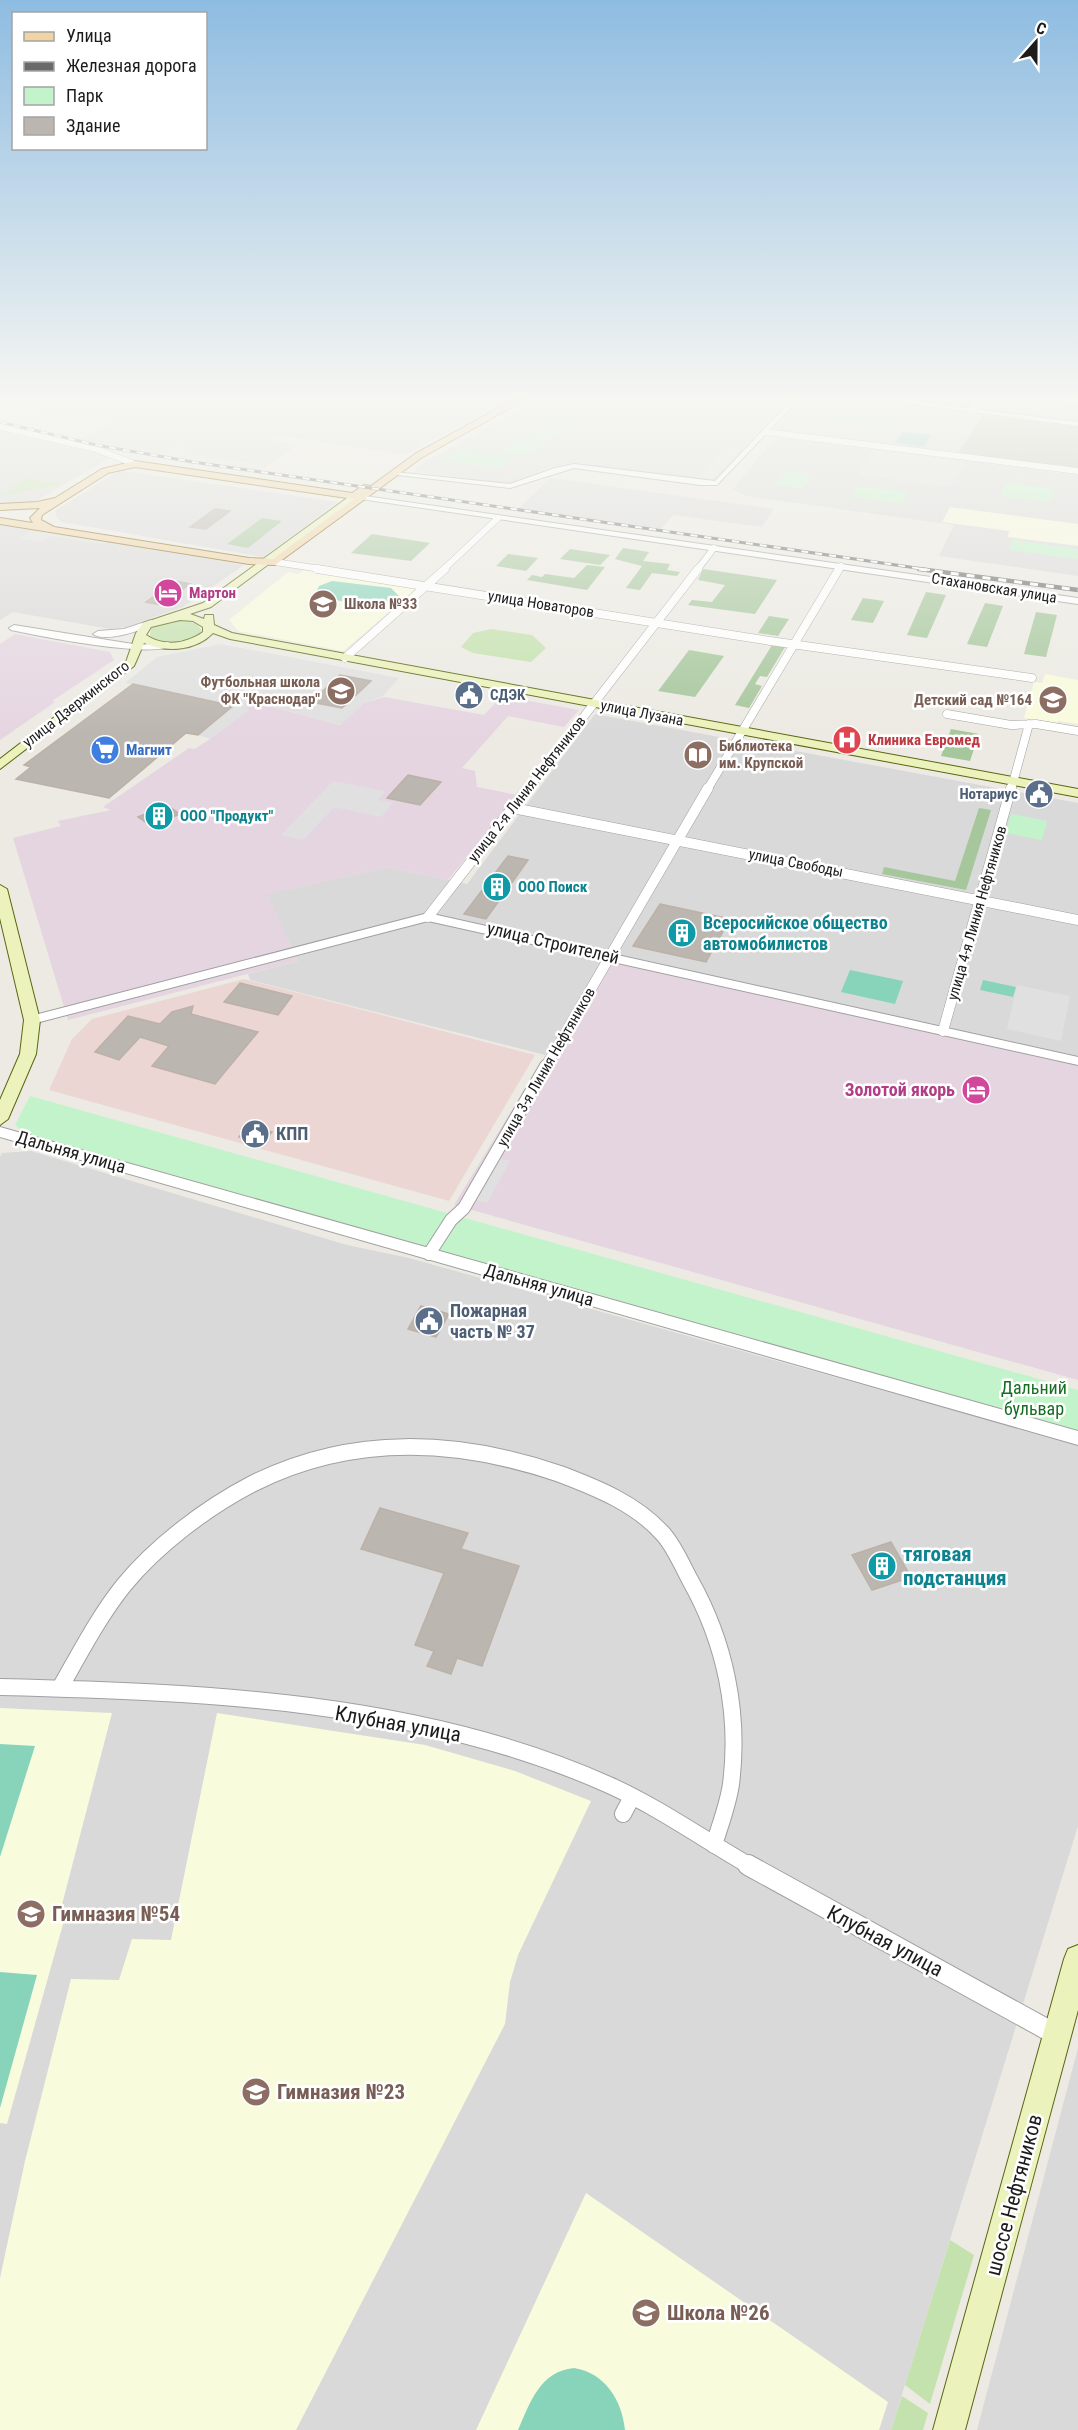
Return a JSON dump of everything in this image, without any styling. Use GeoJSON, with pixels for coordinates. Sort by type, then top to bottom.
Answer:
{"type":"FeatureCollection","features":[{"type":"Feature","properties":{"kind":"main road"},"geometry":{"type":"LineString","coordinates":[[0,515],[25,515],[35,510],[32,509]]}},
{"type":"Feature","properties":{"kind":"main road","name":"Стахановская улица"},"geometry":{"type":"LineString","coordinates":[[43,509],[38,513],[36,519],[50,528]]}},
{"type":"Feature","properties":{"kind":"main road"},"geometry":{"type":"LineString","coordinates":[[151,623],[207,605],[341,509]]}},
{"type":"Feature","properties":{"kind":"main road","name":"улица Новаторов"},"geometry":{"type":"LineString","coordinates":[[0,521],[270,562]]}},
{"type":"Feature","properties":{"kind":"main road"},"geometry":{"type":"LineString","coordinates":[[138,648],[150,642],[168,645],[201,639],[209,632],[210,613],[270,562]]}},
{"type":"Feature","properties":{"kind":"main road"},"geometry":{"type":"LineString","coordinates":[[168,618],[193,617],[209,625]]}},
{"type":"Feature","properties":{"kind":"main road","name":"улица Дзержинского"},"geometry":{"type":"LineString","coordinates":[[0,765],[138,648],[142,630],[151,623]]}},
{"type":"Feature","properties":{"kind":"main road","name":"улица Лузана"},"geometry":{"type":"LineString","coordinates":[[209,625],[218,633],[230,636],[1078,793]]}},
{"type":"Feature","properties":{"kind":"main road"},"geometry":{"type":"LineString","coordinates":[[0,889],[32,1020],[28,1054],[0,1119]]}},
{"type":"Feature","properties":{"kind":"main road","name":"шоссе Нефтяников"},"geometry":{"type":"LineString","coordinates":[[949,2430],[1078,1959]]}},
{"type":"Feature","properties":{"kind":"street","name":"Стахановская улица"},"geometry":{"type":"LineString","coordinates":[[441,509],[1078,601]]}},
{"type":"Feature","properties":{"kind":"street"},"geometry":{"type":"LineString","coordinates":[[345,658],[427,586],[498,518]]}},
{"type":"Feature","properties":{"kind":"street","name":"улица 2-я Линия Нефтяников"},"geometry":{"type":"LineString","coordinates":[[428,917],[714,548]]}},
{"type":"Feature","properties":{"kind":"street","name":"улица Новаторов"},"geometry":{"type":"LineString","coordinates":[[270,562],[794,644],[1032,678]]}},
{"type":"Feature","properties":{"kind":"street","name":"улица 3-я Линия Нефтяников"},"geometry":{"type":"LineString","coordinates":[[429,1254],[451,1220],[464,1208],[841,566]]}},
{"type":"Feature","properties":{"kind":"street"},"geometry":{"type":"LineString","coordinates":[[2,634],[14,628],[35,624],[110,634],[125,632],[151,623]]}},
{"type":"Feature","properties":{"kind":"street"},"geometry":{"type":"LineString","coordinates":[[14,628],[101,641],[124,651],[138,648]]}},
{"type":"Feature","properties":{"kind":"street"},"geometry":{"type":"LineString","coordinates":[[947,714],[1011,725],[1029,724],[1078,731]]}},
{"type":"Feature","properties":{"kind":"street","name":"улица 4-я Линия Нефтяников"},"geometry":{"type":"LineString","coordinates":[[943,1031],[1029,724]]}},
{"type":"Feature","properties":{"kind":"street","name":"улица Свободы"},"geometry":{"type":"LineString","coordinates":[[513,808],[1078,920]]}},
{"type":"Feature","properties":{"kind":"street","name":"улица Строителей"},"geometry":{"type":"LineString","coordinates":[[32,1020],[428,917],[1078,1061]]}},
{"type":"Feature","properties":{"kind":"street","name":"Дальняя улица"},"geometry":{"type":"LineString","coordinates":[[0,1132],[1078,1438]]}},
{"type":"Feature","properties":{"kind":"street"},"geometry":{"type":"LineString","coordinates":[[60,1688],[98,1623],[134,1573],[192,1524],[252,1485],[346,1450],[422,1445],[487,1452],[537,1465],[632,1506],[664,1535],[691,1579],[711,1617],[727,1665],[733,1714],[731,1786],[714,1845]]}},
{"type":"Feature","properties":{"kind":"street","name":"Клубная улица"},"geometry":{"type":"LineString","coordinates":[[0,1688],[134,1690],[249,1699],[418,1725],[507,1746],[591,1777],[632,1797],[714,1845],[1057,2035]]}},
{"type":"Feature","properties":{"kind":"street"},"geometry":{"type":"LineString","coordinates":[[623,1814],[632,1797]]}},
{"type":"Feature","properties":{"kind":"shaded area"},"geometry":{"type":"Polygon","coordinates":[[[328,509],[263,557],[62,522],[57,518],[55,511],[328,509]]]}},
{"type":"Feature","properties":{"kind":"shaded area"},"geometry":{"type":"Polygon","coordinates":[[[774,509],[762,527],[673,515],[660,530],[517,510],[774,509]]]}},
{"type":"Feature","properties":{"kind":"shaded area"},"geometry":{"type":"Polygon","coordinates":[[[842,509],[1078,509],[1078,576],[939,556],[954,525],[842,509]]]}},
{"type":"Feature","properties":{"kind":"shaded area"},"geometry":{"type":"Polygon","coordinates":[[[949,509],[968,509],[1078,524],[1078,546],[1008,537],[1009,531],[942,522],[949,509]]]}},
{"type":"Feature","properties":{"kind":"shaded area"},"geometry":{"type":"Polygon","coordinates":[[[0,524],[244,565],[183,607],[126,627],[110,629],[13,612],[0,620],[0,524]]]}},
{"type":"Feature","properties":{"kind":"shaded area"},"geometry":{"type":"Polygon","coordinates":[[[34,530],[55,533],[60,530],[111,541],[102,544],[51,536],[40,542],[19,539],[34,530]]]}},
{"type":"Feature","properties":{"kind":"shaded area","name":"Школа №33"},"geometry":{"type":"Polygon","coordinates":[[[304,570],[417,588],[343,651],[238,631],[229,620],[288,572],[298,574],[304,570]]]}},
{"type":"Feature","properties":{"kind":"shaded area"},"geometry":{"type":"Polygon","coordinates":[[[15,634],[110,652],[114,660],[52,701],[55,702],[0,740],[0,644],[15,634]]]}},
{"type":"Feature","properties":{"kind":"shaded area"},"geometry":{"type":"Polygon","coordinates":[[[221,644],[399,678],[383,696],[364,703],[341,725],[254,702],[245,708],[249,710],[210,739],[198,735],[232,705],[125,683],[157,657],[221,644]]]}},
{"type":"Feature","properties":{"kind":"shaded area","name":"Детский сад №164"},"geometry":{"type":"Polygon","coordinates":[[[1045,674],[1078,680],[1078,724],[1058,721],[1057,724],[1024,718],[1034,682],[1042,683],[1045,674]]]}},
{"type":"Feature","properties":{"kind":"shaded area"},"geometry":{"type":"Polygon","coordinates":[[[502,696],[579,710],[564,727],[508,716],[462,768],[475,771],[477,787],[517,795],[448,880],[388,867],[267,894],[298,961],[68,1020],[13,838],[61,826],[58,821],[111,810],[103,807],[189,748],[195,749],[210,739],[248,710],[244,708],[254,702],[340,725],[364,703],[384,697],[484,715],[502,696]]]}},
{"type":"Feature","properties":{"kind":"shaded area"},"geometry":{"type":"Polygon","coordinates":[[[595,714],[1078,803],[1078,1058],[608,952],[545,1055],[250,980],[248,974],[298,961],[266,894],[388,867],[467,884],[595,714]]]}},
{"type":"Feature","properties":{"kind":"shaded area"},"geometry":{"type":"Polygon","coordinates":[[[333,781],[385,791],[378,800],[393,803],[381,817],[334,807],[303,840],[281,835],[333,781]]]}},
{"type":"Feature","properties":{"kind":"shaded area"},"geometry":{"type":"Polygon","coordinates":[[[608,952],[1078,1058],[1078,1380],[454,1205],[608,952]]]}},
{"type":"Feature","properties":{"kind":"shaded area"},"geometry":{"type":"Polygon","coordinates":[[[244,979],[535,1055],[449,1201],[49,1090],[72,1039],[92,1019],[244,979]]]}},
{"type":"Feature","properties":{"kind":"shaded area"},"geometry":{"type":"Polygon","coordinates":[[[1017,985],[1070,996],[1061,1041],[1007,1029],[1017,985]]]}},
{"type":"Feature","properties":{"kind":"shaded area"},"geometry":{"type":"Polygon","coordinates":[[[31,1151],[347,1245],[409,1258],[1078,1445],[1078,1826],[891,2430],[0,2430],[0,1157],[2,1153],[31,1151]]]}},
{"type":"Feature","properties":{"kind":"shaded area"},"geometry":{"type":"Polygon","coordinates":[[[498,1158],[510,1161],[487,1203],[475,1200],[498,1158]]]}},
{"type":"Feature","properties":{"kind":"shaded area","name":"Гимназия №54"},"geometry":{"type":"Polygon","coordinates":[[[0,1708],[112,1713],[60,1912],[65,1917],[7,2124],[0,2123],[0,1708]]]}},
{"type":"Feature","properties":{"kind":"shaded area","name":"Гимназия №23"},"geometry":{"type":"Polygon","coordinates":[[[217,1713],[425,1745],[515,1771],[591,1801],[518,1955],[510,1982],[505,2024],[296,2430],[0,2430],[0,2278],[25,2161],[71,1979],[119,1980],[132,1939],[171,1940],[217,1713]]]}},
{"type":"Feature","properties":{"kind":"shaded area"},"geometry":{"type":"Polygon","coordinates":[[[1078,2048],[1078,2430],[977,2430],[1078,2048]]]}},
{"type":"Feature","properties":{"kind":"shaded area","name":"Школа №26"},"geometry":{"type":"Polygon","coordinates":[[[586,2193],[888,2402],[879,2430],[476,2430],[586,2193]]]}},
{"type":"Feature","properties":{"kind":"green space"},"geometry":{"type":"Polygon","coordinates":[[[262,518],[282,521],[248,548],[227,544],[262,518]]]}},
{"type":"Feature","properties":{"kind":"green space"},"geometry":{"type":"Polygon","coordinates":[[[372,534],[430,543],[411,561],[351,553],[372,534]]]}},
{"type":"Feature","properties":{"kind":"green space"},"geometry":{"type":"Polygon","coordinates":[[[1012,540],[1078,549],[1078,559],[1009,550],[1012,540]]]}},
{"type":"Feature","properties":{"kind":"green space"},"geometry":{"type":"Polygon","coordinates":[[[623,548],[649,552],[643,561],[670,564],[667,570],[680,572],[677,576],[652,573],[640,590],[626,588],[642,566],[615,559],[623,548]]]}},
{"type":"Feature","properties":{"kind":"green space"},"geometry":{"type":"Polygon","coordinates":[[[570,549],[610,555],[600,565],[560,559],[570,549]]]}},
{"type":"Feature","properties":{"kind":"green space"},"geometry":{"type":"Polygon","coordinates":[[[508,554],[538,558],[526,571],[496,566],[508,554]]]}},
{"type":"Feature","properties":{"kind":"green space"},"geometry":{"type":"Polygon","coordinates":[[[587,565],[605,567],[587,590],[527,580],[532,575],[542,577],[545,574],[574,578],[587,565]]]}},
{"type":"Feature","properties":{"kind":"green space"},"geometry":{"type":"Polygon","coordinates":[[[703,569],[777,580],[755,614],[688,605],[692,600],[712,602],[725,585],[698,580],[703,569]]]}},
{"type":"Feature","properties":{"kind":"green space"},"geometry":{"type":"Polygon","coordinates":[[[332,581],[391,588],[399,596],[383,603],[372,604],[346,602],[316,592],[319,586],[332,581]]]}},
{"type":"Feature","properties":{"kind":"green space"},"geometry":{"type":"Polygon","coordinates":[[[926,592],[946,595],[927,638],[907,635],[926,592]]]}},
{"type":"Feature","properties":{"kind":"green space"},"geometry":{"type":"Polygon","coordinates":[[[863,598],[884,601],[873,623],[851,620],[863,598]]]}},
{"type":"Feature","properties":{"kind":"green space"},"geometry":{"type":"Polygon","coordinates":[[[985,603],[1003,606],[987,647],[967,644],[985,603]]]}},
{"type":"Feature","properties":{"kind":"green space"},"geometry":{"type":"Polygon","coordinates":[[[1036,612],[1057,615],[1046,657],[1024,654],[1036,612]]]}},
{"type":"Feature","properties":{"kind":"green space"},"geometry":{"type":"Polygon","coordinates":[[[769,616],[789,619],[778,636],[758,633],[769,616]]]}},
{"type":"Feature","properties":{"kind":"green space"},"geometry":{"type":"Polygon","coordinates":[[[174,620],[196,623],[202,631],[191,639],[177,643],[162,642],[150,637],[151,628],[174,620]]]}},
{"type":"Feature","properties":{"kind":"green space"},"geometry":{"type":"Polygon","coordinates":[[[491,629],[532,635],[546,648],[531,662],[473,653],[461,647],[473,633],[491,629]]]}},
{"type":"Feature","properties":{"kind":"green space"},"geometry":{"type":"Polygon","coordinates":[[[772,645],[785,647],[767,677],[760,676],[755,684],[762,686],[749,708],[735,705],[772,645]]]}},
{"type":"Feature","properties":{"kind":"green space"},"geometry":{"type":"Polygon","coordinates":[[[689,650],[724,656],[695,697],[658,691],[689,650]]]}},
{"type":"Feature","properties":{"kind":"green space"},"geometry":{"type":"Polygon","coordinates":[[[951,729],[979,734],[970,761],[941,756],[951,729]]]}},
{"type":"Feature","properties":{"kind":"green space"},"geometry":{"type":"Polygon","coordinates":[[[979,808],[991,810],[966,890],[882,874],[884,867],[955,881],[979,808]]]}},
{"type":"Feature","properties":{"kind":"green space"},"geometry":{"type":"Polygon","coordinates":[[[1011,814],[1047,821],[1042,840],[1006,833],[1011,814]]]}},
{"type":"Feature","properties":{"kind":"green space"},"geometry":{"type":"Polygon","coordinates":[[[850,970],[903,981],[895,1004],[841,992],[850,970]]]}},
{"type":"Feature","properties":{"kind":"green space"},"geometry":{"type":"Polygon","coordinates":[[[983,980],[1016,987],[1013,997],[980,990],[983,980]]]}},
{"type":"Feature","properties":{"kind":"green space","name":"Дальний бульвар"},"geometry":{"type":"Polygon","coordinates":[[[30,1096],[1078,1390],[1078,1431],[24,1133],[15,1125],[30,1096]]]}},
{"type":"Feature","properties":{"kind":"green space"},"geometry":{"type":"Polygon","coordinates":[[[0,1744],[35,1746],[0,1857],[0,1744]]]}},
{"type":"Feature","properties":{"kind":"green space"},"geometry":{"type":"Polygon","coordinates":[[[0,1972],[37,1975],[0,2108],[0,1972]]]}},
{"type":"Feature","properties":{"kind":"green space"},"geometry":{"type":"Polygon","coordinates":[[[950,2240],[974,2255],[930,2404],[905,2385],[950,2240]]]}},
{"type":"Feature","properties":{"kind":"green space"},"geometry":{"type":"Polygon","coordinates":[[[574,2368],[595,2376],[610,2390],[620,2408],[625,2430],[518,2430],[532,2399],[545,2382],[562,2370],[574,2368]]]}},
{"type":"Feature","properties":{"kind":"green space"},"geometry":{"type":"Polygon","coordinates":[[[902,2396],[928,2413],[923,2430],[891,2430],[902,2396]]]}},
{"type":"Feature","properties":{"kind":"building"},"geometry":{"type":"Polygon","coordinates":[[[214,509],[230,511],[206,529],[190,527],[214,509]]]}},
{"type":"Feature","properties":{"kind":"building","name":"Мартон"},"geometry":{"type":"Polygon","coordinates":[[[175,581],[190,584],[161,605],[146,602],[175,581]]]}},
{"type":"Feature","properties":{"kind":"building","name":"Футбольная школа ФК \"Краснодар\""},"geometry":{"type":"Polygon","coordinates":[[[340,675],[371,681],[342,708],[311,702],[340,675]]]}},
{"type":"Feature","properties":{"kind":"building","name":"Магнит"},"geometry":{"type":"Polygon","coordinates":[[[133,684],[233,706],[198,735],[186,733],[109,798],[16,779],[31,767],[24,765],[133,684]]]}},
{"type":"Feature","properties":{"kind":"building"},"geometry":{"type":"Polygon","coordinates":[[[408,775],[441,782],[420,805],[387,798],[408,775]]]}},
{"type":"Feature","properties":{"kind":"building","name":"ООО \"Продукт\""},"geometry":{"type":"Polygon","coordinates":[[[167,805],[180,814],[151,826],[138,817],[167,805]]]}},
{"type":"Feature","properties":{"kind":"building","name":"ООО Поиск"},"geometry":{"type":"Polygon","coordinates":[[[508,856],[528,860],[486,919],[464,914],[508,856]]]}},
{"type":"Feature","properties":{"kind":"building","name":"Всеросийское общество автомобилистов"},"geometry":{"type":"Polygon","coordinates":[[[660,904],[730,919],[706,962],[633,946],[660,904]]]}},
{"type":"Feature","properties":{"kind":"building"},"geometry":{"type":"Polygon","coordinates":[[[240,983],[292,996],[278,1015],[224,1002],[240,983]]]}},
{"type":"Feature","properties":{"kind":"building"},"geometry":{"type":"Polygon","coordinates":[[[193,1006],[191,1014],[258,1032],[215,1084],[152,1066],[169,1046],[140,1037],[119,1060],[95,1052],[128,1016],[160,1024],[172,1012],[193,1006]]]}},
{"type":"Feature","properties":{"kind":"building","name":"КПП"},"geometry":{"type":"Polygon","coordinates":[[[248,1125],[272,1132],[263,1143],[239,1137],[248,1125]]]}},
{"type":"Feature","properties":{"kind":"building","name":"Пожарная часть № 37"},"geometry":{"type":"Polygon","coordinates":[[[421,1306],[449,1314],[436,1337],[408,1329],[421,1306]]]}},
{"type":"Feature","properties":{"kind":"building"},"geometry":{"type":"Polygon","coordinates":[[[380,1508],[468,1533],[461,1549],[519,1566],[482,1666],[457,1658],[451,1674],[427,1666],[434,1651],[415,1645],[444,1573],[361,1549],[380,1508]]]}},
{"type":"Feature","properties":{"kind":"building","name":"тяговая подстанция"},"geometry":{"type":"Polygon","coordinates":[[[891,1542],[911,1577],[872,1590],[852,1555],[891,1542]]]}},
{"type":"Feature","properties":{"kind":"railway"},"geometry":{"type":"LineString","coordinates":[[516,509],[930,570]]}},
{"type":"Feature","properties":{"kind":"railway"},"geometry":{"type":"LineString","coordinates":[[919,569],[1078,590]]}},
{"type":"Feature","properties":{"kind":"place","name":"Мартон"},"geometry":{"type":"Point","coordinates":[168,593]}},
{"type":"Feature","properties":{"kind":"place","name":"Школа №33"},"geometry":{"type":"Point","coordinates":[323,604]}},
{"type":"Feature","properties":{"kind":"place","name":"Футбольная школа ФК \"Краснодар\""},"geometry":{"type":"Point","coordinates":[341,691]}},
{"type":"Feature","properties":{"kind":"place","name":"СДЭК"},"geometry":{"type":"Point","coordinates":[469,695]}},
{"type":"Feature","properties":{"kind":"place","name":"Детский сад №164"},"geometry":{"type":"Point","coordinates":[1053,700]}},
{"type":"Feature","properties":{"kind":"place","name":"Клиника Евромед"},"geometry":{"type":"Point","coordinates":[847,740]}},
{"type":"Feature","properties":{"kind":"place","name":"Магнит"},"geometry":{"type":"Point","coordinates":[105,750]}},
{"type":"Feature","properties":{"kind":"place","name":"Библиотека им. Крупской"},"geometry":{"type":"Point","coordinates":[698,755]}},
{"type":"Feature","properties":{"kind":"place","name":"Нотариус"},"geometry":{"type":"Point","coordinates":[1039,794]}},
{"type":"Feature","properties":{"kind":"place","name":"ООО \"Продукт\""},"geometry":{"type":"Point","coordinates":[159,816]}},
{"type":"Feature","properties":{"kind":"place","name":"ООО Поиск"},"geometry":{"type":"Point","coordinates":[497,887]}},
{"type":"Feature","properties":{"kind":"place","name":"Всеросийское общество автомобилистов"},"geometry":{"type":"Point","coordinates":[682,933]}},
{"type":"Feature","properties":{"kind":"place","name":"Золотой якорь"},"geometry":{"type":"Point","coordinates":[976,1090]}},
{"type":"Feature","properties":{"kind":"place","name":"КПП"},"geometry":{"type":"Point","coordinates":[255,1134]}},
{"type":"Feature","properties":{"kind":"place","name":"Пожарная часть № 37"},"geometry":{"type":"Point","coordinates":[429,1321]}},
{"type":"Feature","properties":{"kind":"place","name":"тяговая подстанция"},"geometry":{"type":"Point","coordinates":[882,1566]}},
{"type":"Feature","properties":{"kind":"place","name":"Гимназия №54"},"geometry":{"type":"Point","coordinates":[31,1914]}},
{"type":"Feature","properties":{"kind":"place","name":"Гимназия №23"},"geometry":{"type":"Point","coordinates":[256,2092]}},
{"type":"Feature","properties":{"kind":"place","name":"Школа №26"},"geometry":{"type":"Point","coordinates":[646,2313]}}]}
